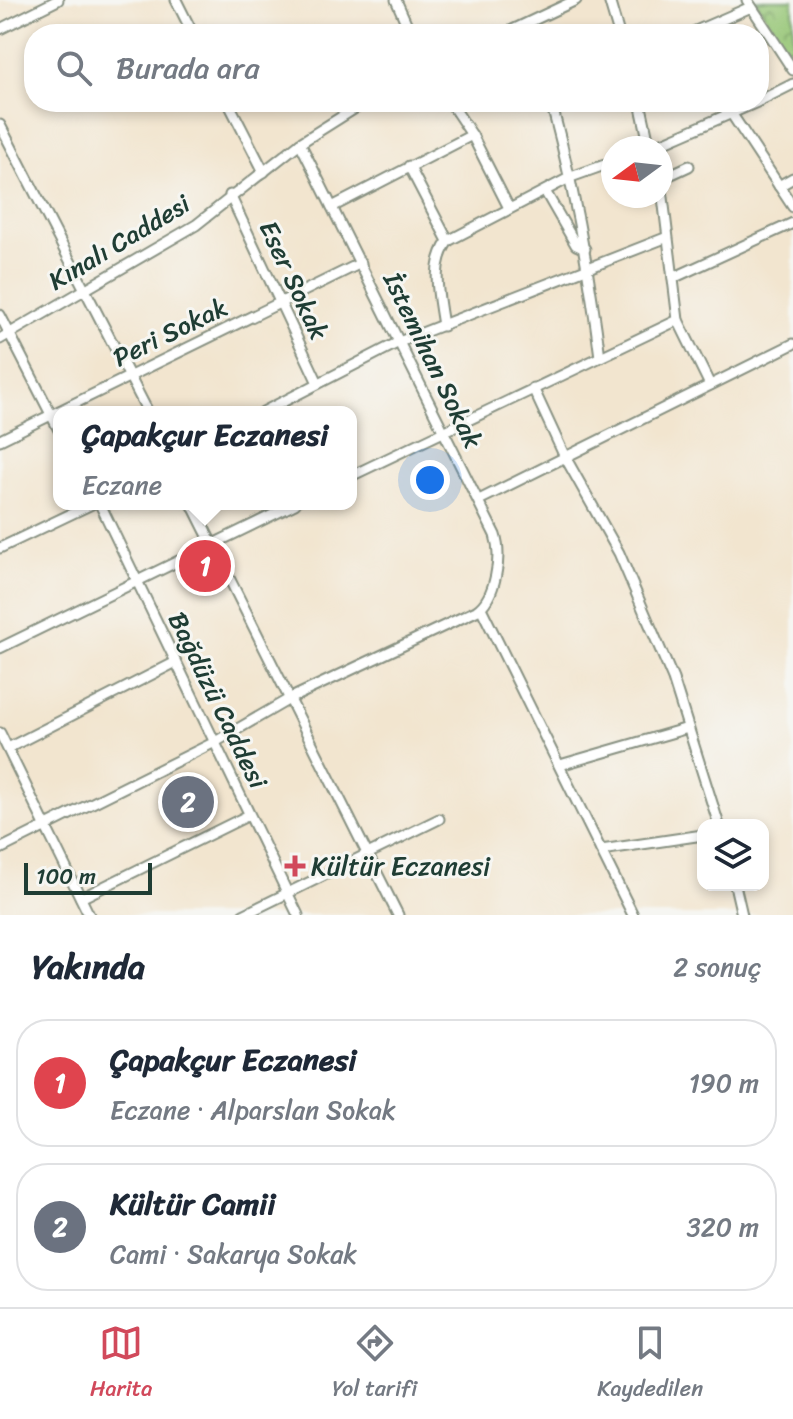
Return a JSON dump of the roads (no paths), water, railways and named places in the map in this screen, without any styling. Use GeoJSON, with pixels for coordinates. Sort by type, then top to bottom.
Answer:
{"type":"FeatureCollection","features":[{"type":"Feature","properties":{"kind":"street"},"geometry":{"type":"LineString","coordinates":[[0,29],[58,0]]}},
{"type":"Feature","properties":{"kind":"street"},"geometry":{"type":"LineString","coordinates":[[176,0],[188,24]]}},
{"type":"Feature","properties":{"kind":"street"},"geometry":{"type":"LineString","coordinates":[[396,0],[407,24]]}},
{"type":"Feature","properties":{"kind":"street"},"geometry":{"type":"LineString","coordinates":[[530,23],[576,0]]}},
{"type":"Feature","properties":{"kind":"street"},"geometry":{"type":"LineString","coordinates":[[609,0],[616,24]]}},
{"type":"Feature","properties":{"kind":"street"},"geometry":{"type":"LineString","coordinates":[[709,24],[749,4],[762,24]]}},
{"type":"Feature","properties":{"kind":"street"},"geometry":{"type":"LineString","coordinates":[[769,34],[793,70]]}},
{"type":"Feature","properties":{"kind":"street"},"geometry":{"type":"LineString","coordinates":[[769,96],[793,84]]}},
{"type":"Feature","properties":{"kind":"street"},"geometry":{"type":"LineString","coordinates":[[233,112],[264,172]]}},
{"type":"Feature","properties":{"kind":"street","name":"Kınalı Caddesi"},"geometry":{"type":"LineString","coordinates":[[0,339],[196,225],[230,195],[300,143],[349,112]]}},
{"type":"Feature","properties":{"kind":"street"},"geometry":{"type":"LineString","coordinates":[[457,112],[472,135],[509,208]]}},
{"type":"Feature","properties":{"kind":"street"},"geometry":{"type":"LineString","coordinates":[[554,112],[589,266],[600,357]]}},
{"type":"Feature","properties":{"kind":"street"},"geometry":{"type":"LineString","coordinates":[[642,112],[648,136]]}},
{"type":"Feature","properties":{"kind":"street"},"geometry":{"type":"LineString","coordinates":[[673,138],[731,113],[793,207]]}},
{"type":"Feature","properties":{"kind":"street"},"geometry":{"type":"LineString","coordinates":[[0,125],[145,406]]}},
{"type":"Feature","properties":{"kind":"street"},"geometry":{"type":"LineString","coordinates":[[332,207],[472,135]]}},
{"type":"Feature","properties":{"kind":"street","name":"İstemihan Sokak"},"geometry":{"type":"LineString","coordinates":[[300,143],[479,500],[499,548],[499,562],[483,605]]}},
{"type":"Feature","properties":{"kind":"street"},"geometry":{"type":"LineString","coordinates":[[409,166],[448,241]]}},
{"type":"Feature","properties":{"kind":"street"},"geometry":{"type":"LineString","coordinates":[[443,326],[436,279],[439,254],[448,241],[571,177],[601,166]]}},
{"type":"Feature","properties":{"kind":"street"},"geometry":{"type":"LineString","coordinates":[[673,174],[689,166]]}},
{"type":"Feature","properties":{"kind":"street"},"geometry":{"type":"LineString","coordinates":[[779,186],[793,178]]}},
{"type":"Feature","properties":{"kind":"street"},"geometry":{"type":"LineString","coordinates":[[545,191],[576,245],[585,249]]}},
{"type":"Feature","properties":{"kind":"street","name":"Eser Sokak"},"geometry":{"type":"LineString","coordinates":[[230,195],[318,383]]}},
{"type":"Feature","properties":{"kind":"street"},"geometry":{"type":"LineString","coordinates":[[663,208],[678,320],[710,385]]}},
{"type":"Feature","properties":{"kind":"street"},"geometry":{"type":"LineString","coordinates":[[673,278],[793,223]]}},
{"type":"Feature","properties":{"kind":"street"},"geometry":{"type":"LineString","coordinates":[[274,406],[399,342],[665,238]]}},
{"type":"Feature","properties":{"kind":"street","name":"Peri Sokak"},"geometry":{"type":"LineString","coordinates":[[71,406],[361,263]]}},
{"type":"Feature","properties":{"kind":"street"},"geometry":{"type":"LineString","coordinates":[[0,315],[53,420]]}},
{"type":"Feature","properties":{"kind":"street"},"geometry":{"type":"LineString","coordinates":[[357,473],[678,320]]}},
{"type":"Feature","properties":{"kind":"street"},"geometry":{"type":"LineString","coordinates":[[479,500],[564,455],[793,344]]}},
{"type":"Feature","properties":{"kind":"street"},"geometry":{"type":"LineString","coordinates":[[533,388],[564,455],[619,553],[673,679],[717,819]]}},
{"type":"Feature","properties":{"kind":"street","name":"Peri Sokak"},"geometry":{"type":"LineString","coordinates":[[0,440],[51,416]]}},
{"type":"Feature","properties":{"kind":"street"},"geometry":{"type":"LineString","coordinates":[[0,548],[79,510]]}},
{"type":"Feature","properties":{"kind":"street","name":"Bağdüzü Caddesi"},"geometry":{"type":"LineString","coordinates":[[103,510],[135,581],[217,741],[298,915]]}},
{"type":"Feature","properties":{"kind":"street"},"geometry":{"type":"LineString","coordinates":[[195,510],[398,915]]}},
{"type":"Feature","properties":{"kind":"street"},"geometry":{"type":"LineString","coordinates":[[0,648],[283,510]]}},
{"type":"Feature","properties":{"kind":"street"},"geometry":{"type":"LineString","coordinates":[[0,849],[217,741],[291,698],[483,605],[633,915]]}},
{"type":"Feature","properties":{"kind":"street"},"geometry":{"type":"LineString","coordinates":[[8,748],[176,662]]}},
{"type":"Feature","properties":{"kind":"street"},"geometry":{"type":"LineString","coordinates":[[560,765],[688,728]]}},
{"type":"Feature","properties":{"kind":"street"},"geometry":{"type":"LineString","coordinates":[[0,733],[89,915]]}},
{"type":"Feature","properties":{"kind":"street"},"geometry":{"type":"LineString","coordinates":[[81,898],[249,815]]}},
{"type":"Feature","properties":{"kind":"street"},"geometry":{"type":"LineString","coordinates":[[243,915],[439,819]]}},
{"type":"Feature","properties":{"kind":"street"},"geometry":{"type":"LineString","coordinates":[[601,850],[697,836]]}},
{"type":"Feature","properties":{"kind":"street"},"geometry":{"type":"LineString","coordinates":[[736,891],[742,915]]}},
{"type":"Feature","properties":{"kind":"place","name":"Çapakçur Eczanesi"},"geometry":{"type":"Point","coordinates":[205,566]}},
{"type":"Feature","properties":{"kind":"place","name":"Kültür Camii"},"geometry":{"type":"Point","coordinates":[188,802]}},
{"type":"Feature","properties":{"kind":"place","name":"Kültür Eczanesi"},"geometry":{"type":"Point","coordinates":[295,866]}}]}
